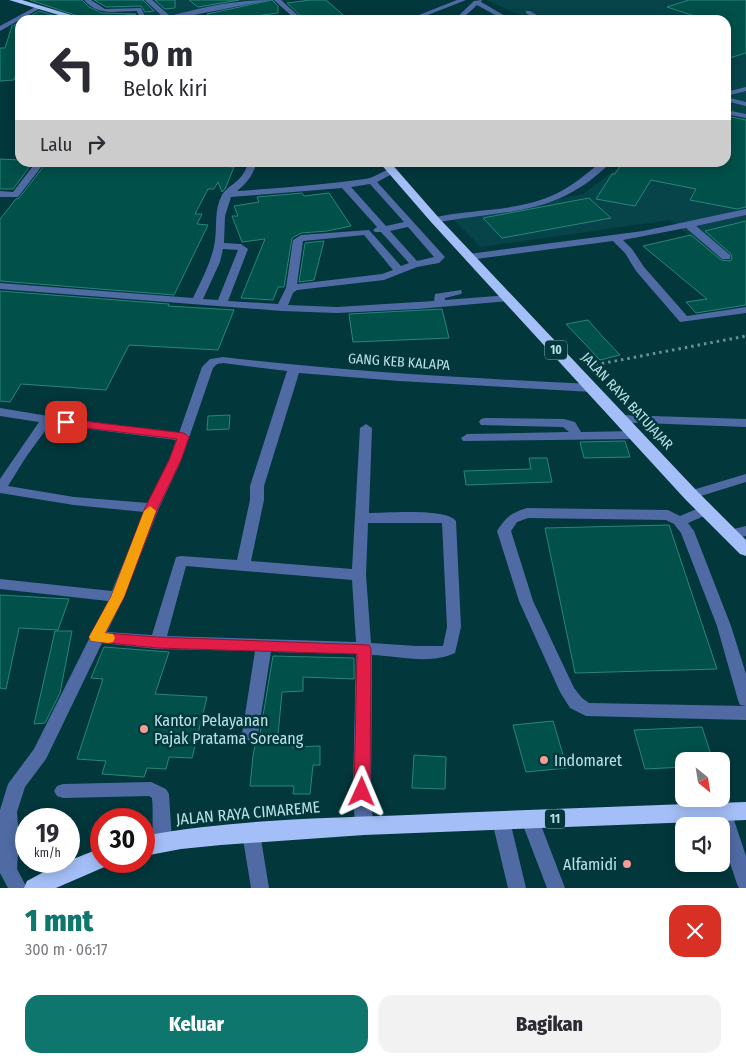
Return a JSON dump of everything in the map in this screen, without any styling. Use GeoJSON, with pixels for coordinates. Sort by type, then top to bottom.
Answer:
{"type":"FeatureCollection","features":[{"type":"Feature","properties":{"kind":"highway"},"geometry":{"type":"LineString","coordinates":[[13,0],[59,15]]}},
{"type":"Feature","properties":{"kind":"highway","name":"JALAN RAYA BATUJAJAR"},"geometry":{"type":"LineString","coordinates":[[387,167],[691,495],[706,510],[738,533],[746,550]]}},
{"type":"Feature","properties":{"kind":"highway","name":"JALAN RAYA CIMAREME"},"geometry":{"type":"LineString","coordinates":[[155,844],[251,833],[364,826],[746,811]]}},
{"type":"Feature","properties":{"kind":"highway"},"geometry":{"type":"LineString","coordinates":[[32,888],[90,862]]}},
{"type":"Feature","properties":{"kind":"street"},"geometry":{"type":"LineString","coordinates":[[87,0],[100,10],[139,9],[142,15]]}},
{"type":"Feature","properties":{"kind":"street"},"geometry":{"type":"LineString","coordinates":[[148,0],[161,15]]}},
{"type":"Feature","properties":{"kind":"street"},"geometry":{"type":"LineString","coordinates":[[186,15],[267,0]]}},
{"type":"Feature","properties":{"kind":"street"},"geometry":{"type":"LineString","coordinates":[[277,0],[294,15]]}},
{"type":"Feature","properties":{"kind":"street"},"geometry":{"type":"LineString","coordinates":[[422,15],[463,0]]}},
{"type":"Feature","properties":{"kind":"street"},"geometry":{"type":"LineString","coordinates":[[462,15],[477,1],[501,15]]}},
{"type":"Feature","properties":{"kind":"street"},"geometry":{"type":"LineString","coordinates":[[25,15],[37,8]]}},
{"type":"Feature","properties":{"kind":"street"},"geometry":{"type":"LineString","coordinates":[[470,8],[492,15]]}},
{"type":"Feature","properties":{"kind":"street"},"geometry":{"type":"LineString","coordinates":[[528,12],[533,15]]}},
{"type":"Feature","properties":{"kind":"street"},"geometry":{"type":"LineString","coordinates":[[0,29],[15,20]]}},
{"type":"Feature","properties":{"kind":"street"},"geometry":{"type":"LineString","coordinates":[[731,93],[746,89]]}},
{"type":"Feature","properties":{"kind":"street"},"geometry":{"type":"LineString","coordinates":[[731,100],[746,104]]}},
{"type":"Feature","properties":{"kind":"street"},"geometry":{"type":"LineString","coordinates":[[731,113],[746,116]]}},
{"type":"Feature","properties":{"kind":"street"},"geometry":{"type":"LineString","coordinates":[[0,194],[15,195],[37,167]]}},
{"type":"Feature","properties":{"kind":"street"},"geometry":{"type":"LineString","coordinates":[[197,300],[214,262],[218,246],[220,216],[227,195],[242,183],[251,167]]}},
{"type":"Feature","properties":{"kind":"street"},"geometry":{"type":"LineString","coordinates":[[227,195],[372,181],[387,167]]}},
{"type":"Feature","properties":{"kind":"street"},"geometry":{"type":"LineString","coordinates":[[435,220],[457,215],[516,209],[543,203],[570,189],[600,167]]}},
{"type":"Feature","properties":{"kind":"street"},"geometry":{"type":"LineString","coordinates":[[291,288],[384,277],[415,264],[435,261],[440,257],[372,181]]}},
{"type":"Feature","properties":{"kind":"street"},"geometry":{"type":"LineString","coordinates":[[344,185],[415,264]]}},
{"type":"Feature","properties":{"kind":"street"},"geometry":{"type":"LineString","coordinates":[[470,257],[616,238],[746,212]]}},
{"type":"Feature","properties":{"kind":"street"},"geometry":{"type":"LineString","coordinates":[[282,308],[284,299],[291,288],[298,240],[300,238],[366,232],[412,224]]}},
{"type":"Feature","properties":{"kind":"street"},"geometry":{"type":"LineString","coordinates":[[688,224],[726,257]]}},
{"type":"Feature","properties":{"kind":"street"},"geometry":{"type":"LineString","coordinates":[[366,232],[398,271]]}},
{"type":"Feature","properties":{"kind":"street"},"geometry":{"type":"LineString","coordinates":[[616,238],[629,251],[640,269],[684,320],[746,310]]}},
{"type":"Feature","properties":{"kind":"street"},"geometry":{"type":"LineString","coordinates":[[218,246],[238,246],[243,249],[222,302]]}},
{"type":"Feature","properties":{"kind":"street"},"geometry":{"type":"LineString","coordinates":[[0,286],[282,308],[337,310],[509,298]]}},
{"type":"Feature","properties":{"kind":"street"},"geometry":{"type":"LineString","coordinates":[[440,304],[439,296],[457,292]]}},
{"type":"Feature","properties":{"kind":"street","name":"GANG KEB KALAPA"},"geometry":{"type":"LineString","coordinates":[[184,437],[208,367],[214,361],[223,360],[294,369],[399,378],[592,388]]}},
{"type":"Feature","properties":{"kind":"street"},"geometry":{"type":"LineString","coordinates":[[243,566],[257,500],[257,486],[294,369]]}},
{"type":"Feature","properties":{"kind":"street"},"geometry":{"type":"LineString","coordinates":[[0,412],[47,420],[184,437],[152,508],[117,597],[40,754],[17,784],[8,812],[10,838],[4,868],[32,888]]}},
{"type":"Feature","properties":{"kind":"street"},"geometry":{"type":"LineString","coordinates":[[620,419],[746,424]]}},
{"type":"Feature","properties":{"kind":"street"},"geometry":{"type":"LineString","coordinates":[[47,420],[21,454],[0,489],[74,501],[152,508]]}},
{"type":"Feature","properties":{"kind":"street"},"geometry":{"type":"LineString","coordinates":[[485,422],[564,423],[571,425],[578,436]]}},
{"type":"Feature","properties":{"kind":"street"},"geometry":{"type":"LineString","coordinates":[[364,826],[362,792],[364,649],[359,575],[366,428]]}},
{"type":"Feature","properties":{"kind":"street"},"geometry":{"type":"LineString","coordinates":[[467,438],[636,435]]}},
{"type":"Feature","properties":{"kind":"street"},"geometry":{"type":"LineString","coordinates":[[691,495],[746,478]]}},
{"type":"Feature","properties":{"kind":"street"},"geometry":{"type":"LineString","coordinates":[[679,521],[706,510]]}},
{"type":"Feature","properties":{"kind":"street"},"geometry":{"type":"LineString","coordinates":[[746,700],[724,626],[687,531],[679,521],[668,515],[527,513],[512,519],[504,531],[526,601],[559,674],[576,703],[586,709],[746,713]]}},
{"type":"Feature","properties":{"kind":"street"},"geometry":{"type":"LineString","coordinates":[[96,637],[157,643],[264,645],[442,653],[450,649],[454,627],[449,522],[442,518],[362,518]]}},
{"type":"Feature","properties":{"kind":"street"},"geometry":{"type":"LineString","coordinates":[[157,643],[181,561],[359,575]]}},
{"type":"Feature","properties":{"kind":"street"},"geometry":{"type":"LineString","coordinates":[[0,584],[117,597]]}},
{"type":"Feature","properties":{"kind":"street"},"geometry":{"type":"LineString","coordinates":[[250,734],[264,645]]}},
{"type":"Feature","properties":{"kind":"street"},"geometry":{"type":"LineString","coordinates":[[63,791],[151,789],[160,794],[162,807],[155,839]]}},
{"type":"Feature","properties":{"kind":"street"},"geometry":{"type":"LineString","coordinates":[[722,812],[746,884]]}},
{"type":"Feature","properties":{"kind":"street"},"geometry":{"type":"LineString","coordinates":[[530,820],[556,888]]}},
{"type":"Feature","properties":{"kind":"street"},"geometry":{"type":"LineString","coordinates":[[501,821],[517,888]]}},
{"type":"Feature","properties":{"kind":"street"},"geometry":{"type":"LineString","coordinates":[[251,833],[260,888]]}},
{"type":"Feature","properties":{"kind":"path"},"geometry":{"type":"LineString","coordinates":[[573,368],[746,336]]}},
{"type":"Feature","properties":{"kind":"shaded area"},"geometry":{"type":"Polygon","coordinates":[[[107,0],[293,0],[188,15],[136,15],[136,7],[113,9],[107,0]]]}},
{"type":"Feature","properties":{"kind":"shaded area"},"geometry":{"type":"Polygon","coordinates":[[[486,0],[746,0],[746,283],[670,220],[481,247],[454,220],[583,194],[620,167],[731,167],[731,15],[520,15],[486,0]]]}},
{"type":"Feature","properties":{"kind":"building"},"geometry":{"type":"Polygon","coordinates":[[[30,0],[82,0],[89,7],[102,13],[136,14],[126,15],[75,15],[30,0]]]}},
{"type":"Feature","properties":{"kind":"building"},"geometry":{"type":"Polygon","coordinates":[[[94,0],[143,0],[154,11],[145,12],[141,6],[106,7],[94,0]]]}},
{"type":"Feature","properties":{"kind":"building"},"geometry":{"type":"Polygon","coordinates":[[[155,0],[175,0],[175,8],[165,9],[155,0]]]}},
{"type":"Feature","properties":{"kind":"building"},"geometry":{"type":"Polygon","coordinates":[[[189,0],[239,0],[198,7],[189,0]]]}},
{"type":"Feature","properties":{"kind":"building"},"geometry":{"type":"Polygon","coordinates":[[[272,0],[278,6],[278,13],[264,15],[207,14],[272,0]]]}},
{"type":"Feature","properties":{"kind":"building"},"geometry":{"type":"Polygon","coordinates":[[[326,0],[343,15],[300,15],[287,3],[326,0]]]}},
{"type":"Feature","properties":{"kind":"building"},"geometry":{"type":"Polygon","coordinates":[[[689,0],[746,0],[746,53],[731,58],[731,15],[692,15],[667,7],[689,0]]]}},
{"type":"Feature","properties":{"kind":"building"},"geometry":{"type":"Polygon","coordinates":[[[39,11],[52,15],[32,15],[39,11]]]}},
{"type":"Feature","properties":{"kind":"building"},"geometry":{"type":"Polygon","coordinates":[[[15,24],[15,77],[14,80],[0,81],[0,48],[5,48],[12,26],[15,24]]]}},
{"type":"Feature","properties":{"kind":"building"},"geometry":{"type":"Polygon","coordinates":[[[731,117],[746,120],[746,207],[737,209],[690,200],[696,189],[651,180],[635,206],[596,199],[612,174],[615,174],[620,167],[731,167],[731,117]]]}},
{"type":"Feature","properties":{"kind":"building"},"geometry":{"type":"Polygon","coordinates":[[[0,159],[15,160],[15,167],[29,167],[13,189],[0,189],[0,159]]]}},
{"type":"Feature","properties":{"kind":"building"},"geometry":{"type":"Polygon","coordinates":[[[43,167],[234,167],[225,189],[222,192],[218,182],[214,189],[208,189],[195,214],[202,214],[197,224],[208,225],[174,295],[0,281],[0,219],[16,199],[19,198],[43,167]]]}},
{"type":"Feature","properties":{"kind":"building"},"geometry":{"type":"Polygon","coordinates":[[[302,193],[304,196],[329,193],[351,226],[327,231],[301,233],[292,238],[284,287],[278,287],[273,300],[241,298],[265,239],[242,242],[232,216],[238,216],[234,206],[259,202],[257,197],[302,193]]]}},
{"type":"Feature","properties":{"kind":"building"},"geometry":{"type":"Polygon","coordinates":[[[589,198],[611,218],[502,238],[483,218],[589,198]]]}},
{"type":"Feature","properties":{"kind":"building"},"geometry":{"type":"Polygon","coordinates":[[[746,221],[746,305],[696,313],[686,302],[707,299],[643,246],[691,235],[721,260],[730,261],[732,259],[731,254],[705,231],[746,221]]]}},
{"type":"Feature","properties":{"kind":"building"},"geometry":{"type":"Polygon","coordinates":[[[324,241],[314,280],[299,282],[305,243],[324,241]]]}},
{"type":"Feature","properties":{"kind":"building"},"geometry":{"type":"Polygon","coordinates":[[[0,291],[234,310],[218,350],[129,345],[106,390],[21,384],[10,402],[0,401],[0,291]]]}},
{"type":"Feature","properties":{"kind":"building"},"geometry":{"type":"Polygon","coordinates":[[[442,309],[449,338],[353,342],[349,314],[442,309]]]}},
{"type":"Feature","properties":{"kind":"building"},"geometry":{"type":"Polygon","coordinates":[[[588,320],[620,355],[600,360],[566,324],[588,320]]]}},
{"type":"Feature","properties":{"kind":"building"},"geometry":{"type":"Polygon","coordinates":[[[230,415],[229,429],[207,430],[208,416],[230,415]]]}},
{"type":"Feature","properties":{"kind":"building"},"geometry":{"type":"Polygon","coordinates":[[[625,441],[630,457],[584,458],[580,442],[625,441]]]}},
{"type":"Feature","properties":{"kind":"building"},"geometry":{"type":"Polygon","coordinates":[[[529,458],[547,458],[552,482],[466,485],[464,471],[531,469],[529,458]]]}},
{"type":"Feature","properties":{"kind":"building"},"geometry":{"type":"Polygon","coordinates":[[[669,525],[717,669],[575,673],[545,528],[669,525]]]}},
{"type":"Feature","properties":{"kind":"building"},"geometry":{"type":"Polygon","coordinates":[[[0,595],[69,599],[58,630],[19,628],[6,689],[0,688],[0,595]]]}},
{"type":"Feature","properties":{"kind":"building"},"geometry":{"type":"Polygon","coordinates":[[[55,631],[72,631],[60,693],[45,723],[34,724],[55,631]]]}},
{"type":"Feature","properties":{"kind":"building"},"geometry":{"type":"Polygon","coordinates":[[[104,647],[169,652],[155,694],[207,697],[192,758],[169,757],[166,769],[147,768],[144,777],[102,774],[106,761],[77,759],[103,679],[91,678],[104,647]]]}},
{"type":"Feature","properties":{"kind":"building"},"geometry":{"type":"Polygon","coordinates":[[[273,656],[354,658],[354,679],[303,677],[303,691],[282,692],[278,735],[293,735],[292,747],[320,746],[320,765],[313,765],[310,794],[293,794],[294,786],[250,786],[253,756],[256,741],[260,734],[273,656]]]}},
{"type":"Feature","properties":{"kind":"building"},"geometry":{"type":"Polygon","coordinates":[[[553,721],[567,768],[526,772],[513,725],[553,721]]]}},
{"type":"Feature","properties":{"kind":"building"},"geometry":{"type":"Polygon","coordinates":[[[702,727],[710,752],[675,752],[675,767],[645,769],[634,730],[702,727]]]}},
{"type":"Feature","properties":{"kind":"building"},"geometry":{"type":"Polygon","coordinates":[[[414,755],[446,757],[445,789],[412,788],[414,755]]]}},
{"type":"Feature","properties":{"kind":"slow traffic"},"geometry":{"type":"LineString","coordinates":[[108,638],[96,637],[117,597],[150,511]]}},
{"type":"Feature","properties":{"kind":"place","name":"Kantor Pelayanan Pajak Pratama Soreang"},"geometry":{"type":"Point","coordinates":[144,729]}},
{"type":"Feature","properties":{"kind":"place","name":"Indomaret"},"geometry":{"type":"Point","coordinates":[544,760]}},
{"type":"Feature","properties":{"kind":"place","name":"Alfamidi"},"geometry":{"type":"Point","coordinates":[627,864]}},
{"type":"Feature","properties":{"kind":"route"},"geometry":{"type":"LineString","coordinates":[[66,422],[184,437],[152,508],[117,597],[96,637],[157,643],[364,649],[362,792]]}}]}
